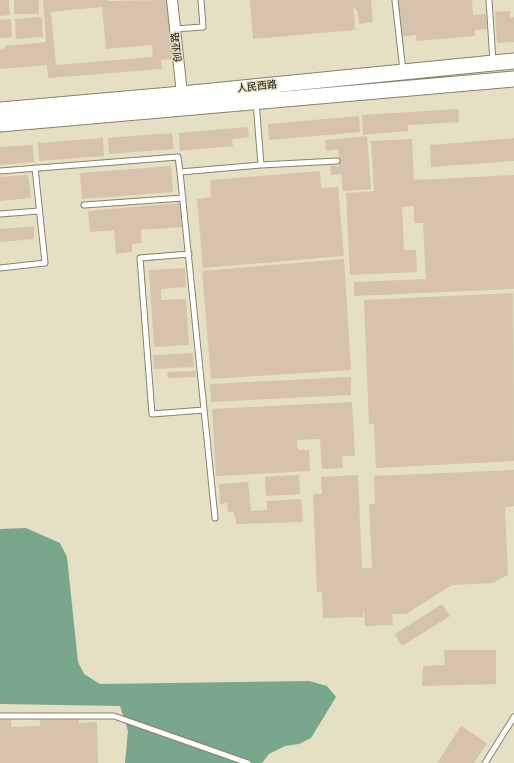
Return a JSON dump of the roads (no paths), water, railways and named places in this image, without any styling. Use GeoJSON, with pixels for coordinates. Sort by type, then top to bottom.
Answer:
{"type":"FeatureCollection","features":[{"type":"Feature","properties":{"kind":"main road","name":"人民西路"},"geometry":{"type":"LineString","coordinates":[[0,110],[182,94],[514,61]]}},
{"type":"Feature","properties":{"kind":"main road","name":"人民西路"},"geometry":{"type":"LineString","coordinates":[[0,124],[514,78]]}},
{"type":"Feature","properties":{"kind":"street","name":"创业路"},"geometry":{"type":"LineString","coordinates":[[172,0],[182,94]]}},
{"type":"Feature","properties":{"kind":"lane"},"geometry":{"type":"LineString","coordinates":[[175,29],[203,27],[201,0]]}},
{"type":"Feature","properties":{"kind":"lane"},"geometry":{"type":"LineString","coordinates":[[395,0],[403,72]]}},
{"type":"Feature","properties":{"kind":"lane"},"geometry":{"type":"LineString","coordinates":[[489,0],[493,63]]}},
{"type":"Feature","properties":{"kind":"lane"},"geometry":{"type":"LineString","coordinates":[[256,101],[261,165]]}},
{"type":"Feature","properties":{"kind":"lane"},"geometry":{"type":"LineString","coordinates":[[0,171],[178,157],[215,518]]}},
{"type":"Feature","properties":{"kind":"lane"},"geometry":{"type":"LineString","coordinates":[[180,172],[261,165],[337,161]]}},
{"type":"Feature","properties":{"kind":"lane"},"geometry":{"type":"LineString","coordinates":[[0,268],[45,263],[35,168]]}},
{"type":"Feature","properties":{"kind":"lane"},"geometry":{"type":"LineString","coordinates":[[84,205],[183,198]]}},
{"type":"Feature","properties":{"kind":"lane"},"geometry":{"type":"LineString","coordinates":[[0,214],[40,211]]}},
{"type":"Feature","properties":{"kind":"lane"},"geometry":{"type":"LineString","coordinates":[[188,254],[140,258],[152,414],[204,410]]}},
{"type":"Feature","properties":{"kind":"lane"},"geometry":{"type":"LineString","coordinates":[[0,716],[114,716],[248,763]]}},
{"type":"Feature","properties":{"kind":"lane"},"geometry":{"type":"LineString","coordinates":[[485,763],[514,717]]}}]}
